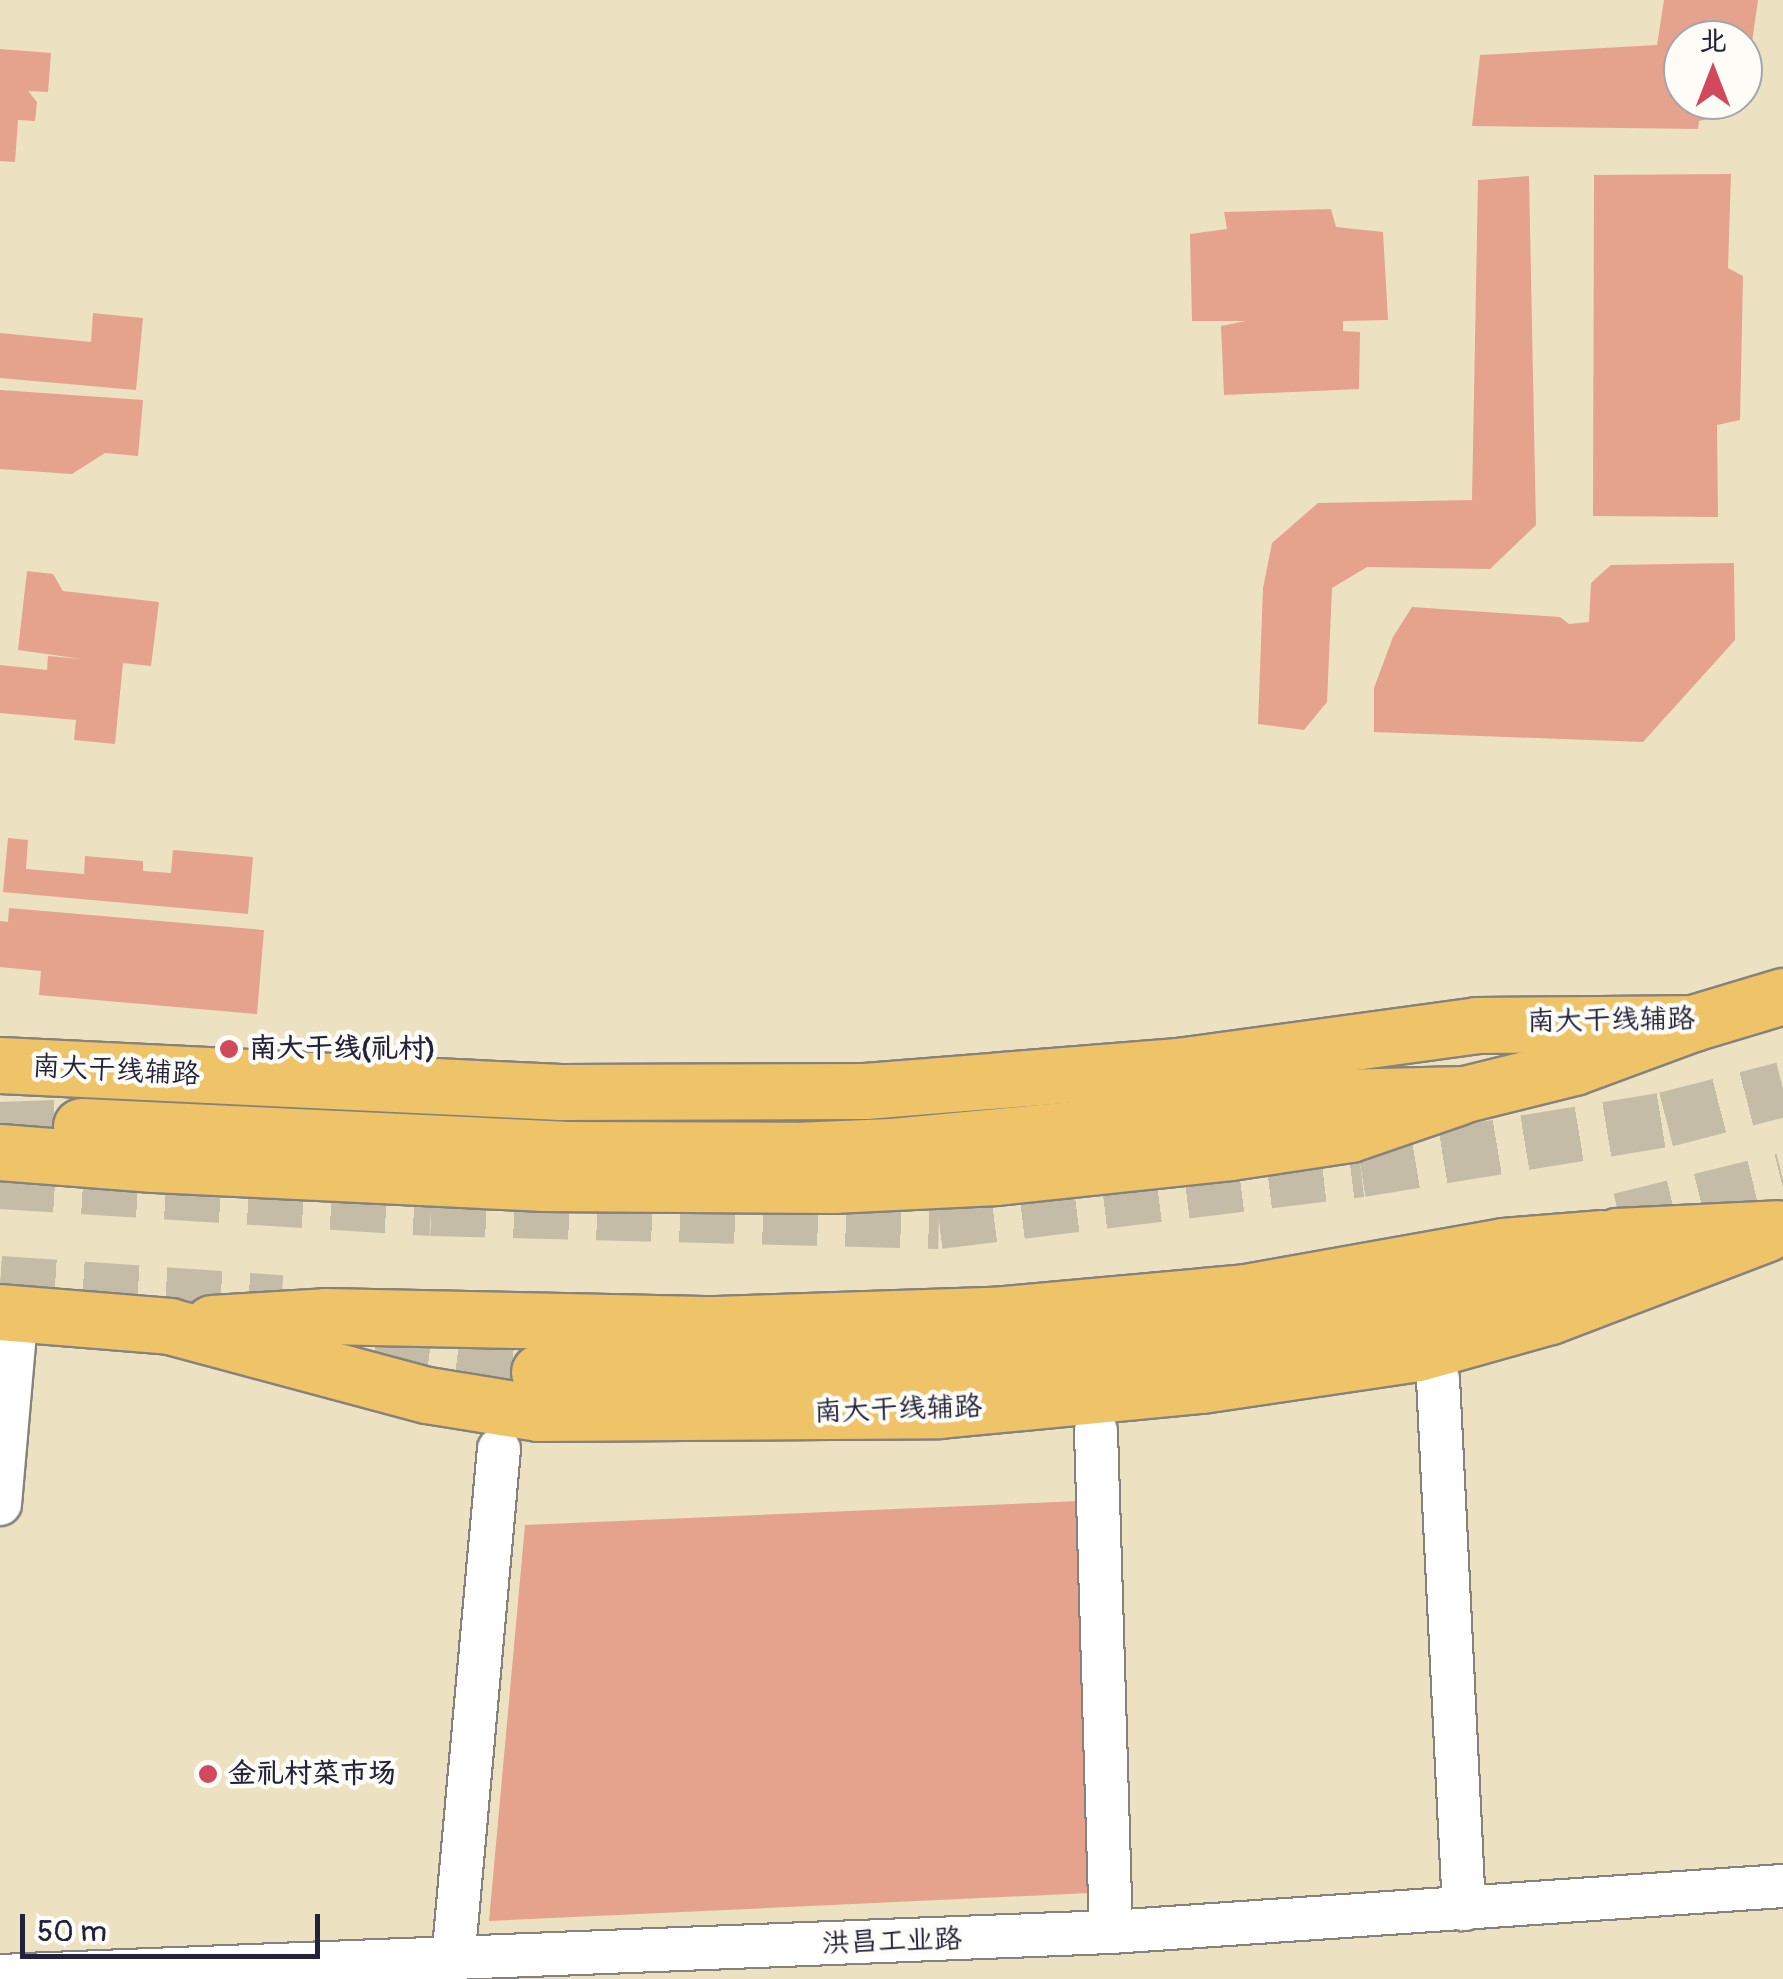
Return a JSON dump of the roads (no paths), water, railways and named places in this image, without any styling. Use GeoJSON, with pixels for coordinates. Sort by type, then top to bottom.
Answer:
{"type":"FeatureCollection","features":[{"type":"Feature","properties":{"kind":"main road","name":"南大干线辅路"},"geometry":{"type":"LineString","coordinates":[[0,1065],[560,1092],[865,1091],[1161,1068],[1476,1025],[1692,1023],[1783,996]]}},
{"type":"Feature","properties":{"kind":"main road"},"geometry":{"type":"LineString","coordinates":[[0,1152],[154,1164],[617,1186],[900,1182],[1073,1170],[1316,1140],[1374,1128],[1465,1094],[1574,1067],[1692,1023]]}},
{"type":"Feature","properties":{"kind":"main road"},"geometry":{"type":"LineString","coordinates":[[80,1126],[562,1149],[795,1150],[997,1137],[1338,1097],[1465,1094]]}},
{"type":"Feature","properties":{"kind":"main road","name":"南大干线辅路"},"geometry":{"type":"LineString","coordinates":[[7,1322],[169,1326],[428,1395],[538,1413],[940,1410],[1202,1386],[1418,1354],[1534,1321],[1781,1228]]}},
{"type":"Feature","properties":{"kind":"main road"},"geometry":{"type":"LineString","coordinates":[[169,1326],[325,1316],[716,1324],[994,1315],[1244,1292],[1503,1246],[1781,1228]]}},
{"type":"Feature","properties":{"kind":"main road"},"geometry":{"type":"LineString","coordinates":[[539,1372],[849,1369],[1030,1359],[1154,1345],[1288,1326],[1455,1293],[1537,1269],[1618,1236]]}},
{"type":"Feature","properties":{"kind":"street"},"geometry":{"type":"LineString","coordinates":[[0,1504],[7,1322]]}},
{"type":"Feature","properties":{"kind":"street"},"geometry":{"type":"LineString","coordinates":[[1438,1379],[1464,1909]]}},
{"type":"Feature","properties":{"kind":"street"},"geometry":{"type":"LineString","coordinates":[[1096,1431],[1112,1932]]}},
{"type":"Feature","properties":{"kind":"street"},"geometry":{"type":"LineString","coordinates":[[453,1960],[499,1449]]}},
{"type":"Feature","properties":{"kind":"street","name":"洪昌工业路"},"geometry":{"type":"LineString","coordinates":[[0,1976],[1112,1932],[1783,1886]]}},
{"type":"Feature","properties":{"kind":"tunnel"},"geometry":{"type":"LineString","coordinates":[[0,1181],[431,1208],[939,1221],[1361,1169],[1666,1119],[1783,1089]]}},
{"type":"Feature","properties":{"kind":"tunnel"},"geometry":{"type":"LineString","coordinates":[[0,1129],[81,1126]]}},
{"type":"Feature","properties":{"kind":"tunnel"},"geometry":{"type":"LineString","coordinates":[[1620,1220],[1783,1180]]}},
{"type":"Feature","properties":{"kind":"tunnel"},"geometry":{"type":"LineString","coordinates":[[0,1283],[281,1302]]}},
{"type":"Feature","properties":{"kind":"tunnel"},"geometry":{"type":"LineString","coordinates":[[292,1340],[539,1372]]}},
{"type":"Feature","properties":{"kind":"place","name":"南大干线(礼村)"},"geometry":{"type":"Point","coordinates":[229,1049]}},
{"type":"Feature","properties":{"kind":"place","name":"金礼村菜市场"},"geometry":{"type":"Point","coordinates":[208,1774]}}]}
